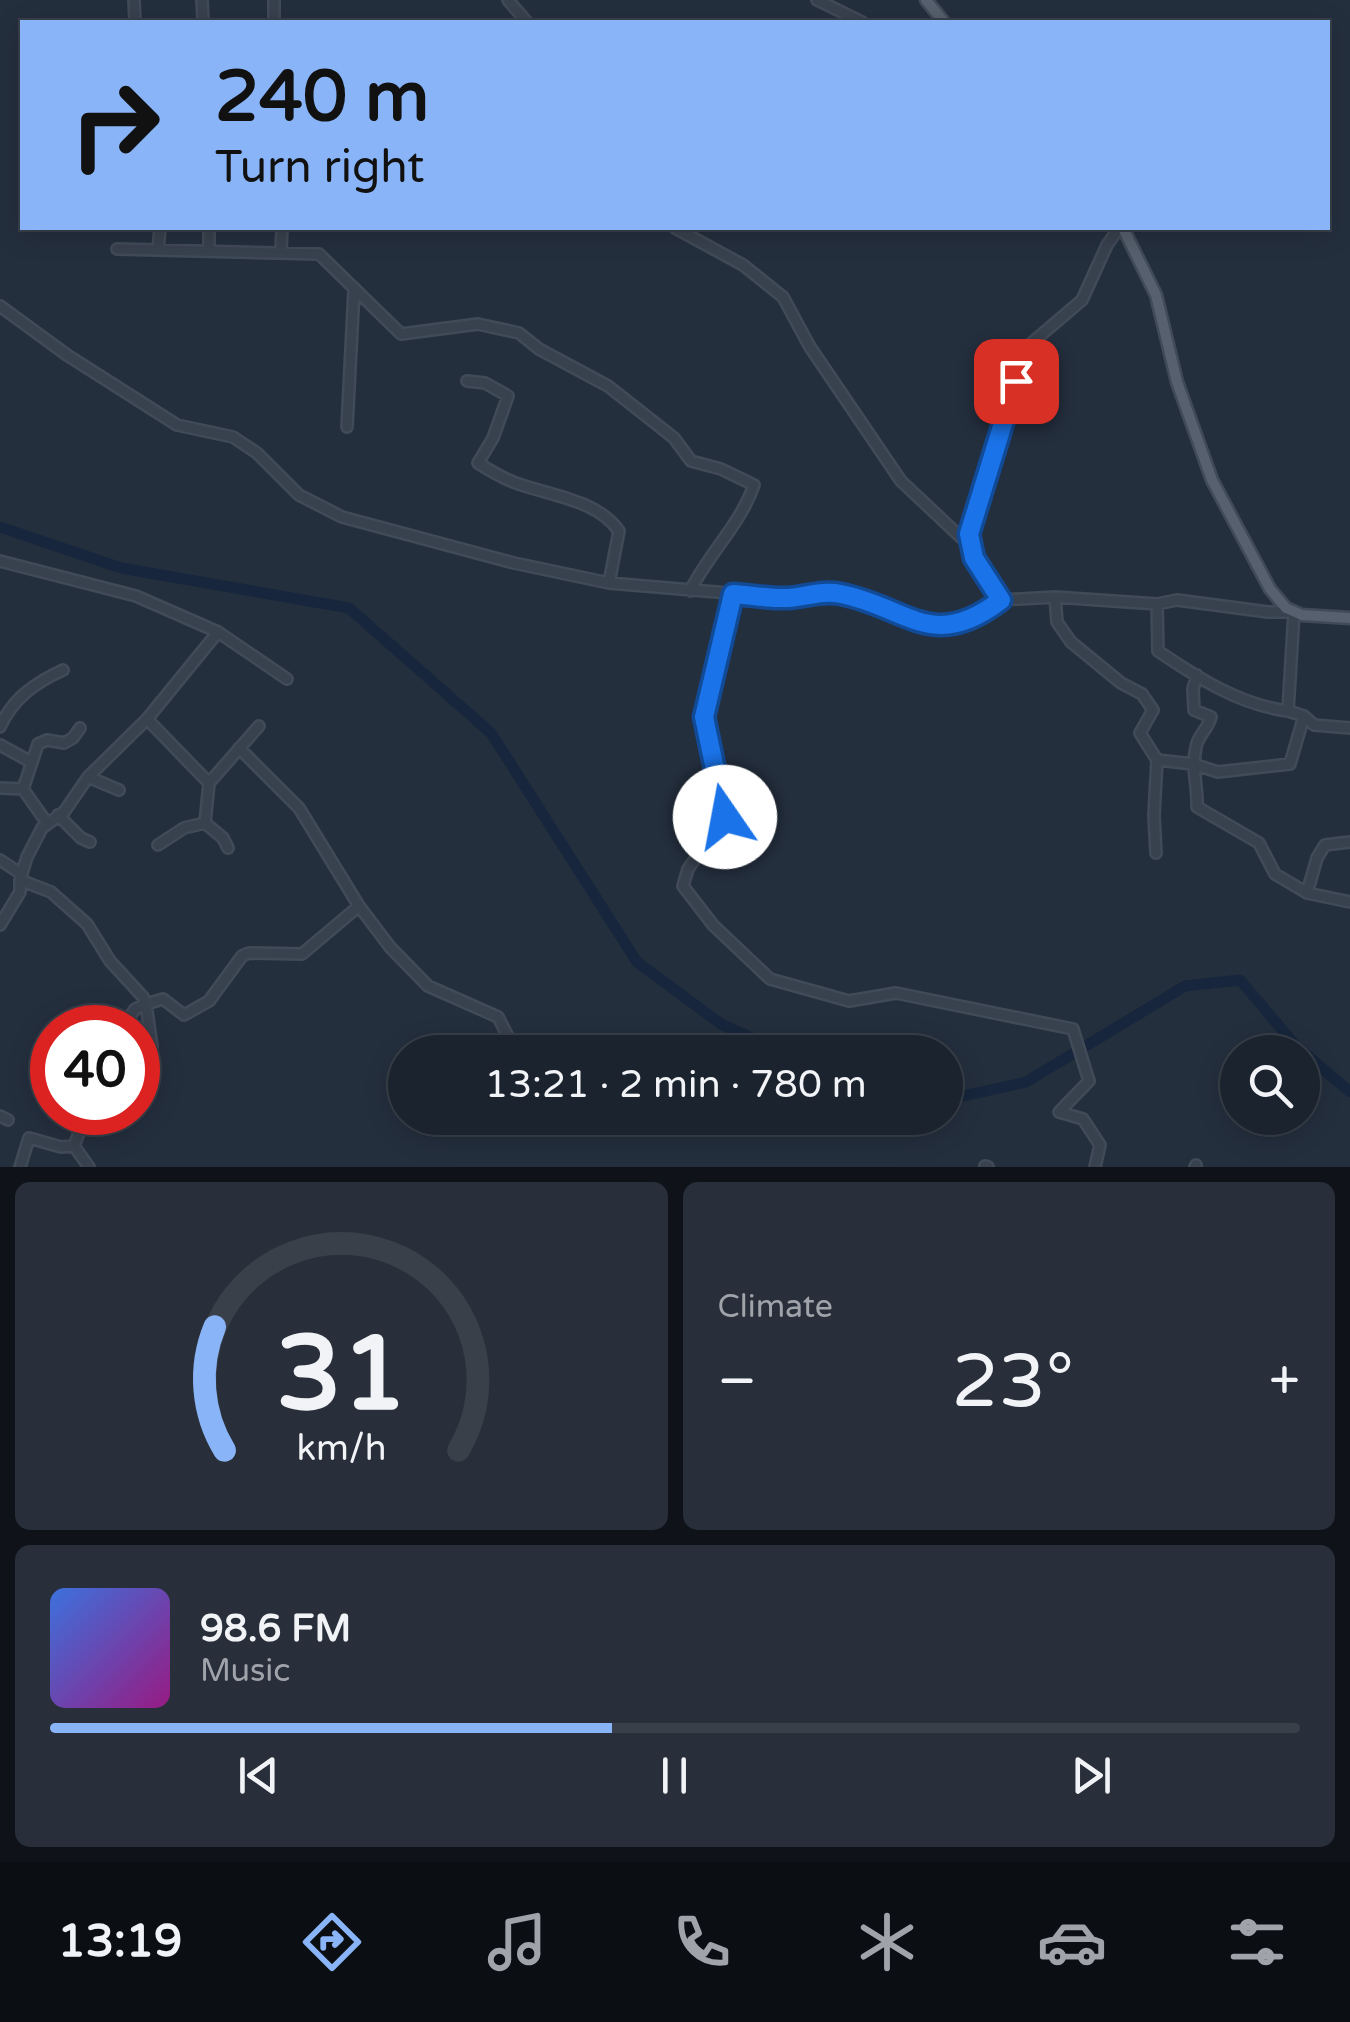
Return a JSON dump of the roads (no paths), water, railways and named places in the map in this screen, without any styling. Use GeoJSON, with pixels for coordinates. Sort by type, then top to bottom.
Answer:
{"type":"FeatureCollection","features":[{"type":"Feature","properties":{"kind":"main road"},"geometry":{"type":"LineString","coordinates":[[1122,230],[1156,295],[1177,382],[1212,480],[1270,589],[1294,612],[1350,618]]}},
{"type":"Feature","properties":{"kind":"street"},"geometry":{"type":"LineString","coordinates":[[202,0],[203,20]]}},
{"type":"Feature","properties":{"kind":"street"},"geometry":{"type":"LineString","coordinates":[[508,0],[525,20]]}},
{"type":"Feature","properties":{"kind":"street"},"geometry":{"type":"LineString","coordinates":[[818,0],[858,20]]}},
{"type":"Feature","properties":{"kind":"street"},"geometry":{"type":"LineString","coordinates":[[158,250],[160,230]]}},
{"type":"Feature","properties":{"kind":"street"},"geometry":{"type":"LineString","coordinates":[[209,230],[209,250]]}},
{"type":"Feature","properties":{"kind":"street"},"geometry":{"type":"LineString","coordinates":[[282,230],[282,252]]}},
{"type":"Feature","properties":{"kind":"street"},"geometry":{"type":"LineString","coordinates":[[679,230],[743,264],[783,297],[810,346],[901,481],[969,544],[1001,600]]}},
{"type":"Feature","properties":{"kind":"street"},"geometry":{"type":"LineString","coordinates":[[969,544],[977,498],[1028,346],[1082,300],[1106,245],[1119,230]]}},
{"type":"Feature","properties":{"kind":"street"},"geometry":{"type":"LineString","coordinates":[[117,249],[324,256],[401,334],[478,324],[520,333],[539,348],[608,386],[674,438],[691,461],[721,468],[751,483],[754,488],[728,537],[706,560],[690,590]]}},
{"type":"Feature","properties":{"kind":"street"},"geometry":{"type":"LineString","coordinates":[[348,427],[354,290]]}},
{"type":"Feature","properties":{"kind":"street"},"geometry":{"type":"LineString","coordinates":[[0,306],[67,355],[177,425],[234,436],[300,495],[342,517],[514,563],[609,583],[787,598],[811,592],[841,594],[914,622],[940,625],[963,622],[1001,600],[1055,597],[1157,604],[1177,600],[1294,612],[1288,710]]}},
{"type":"Feature","properties":{"kind":"street"},"geometry":{"type":"LineString","coordinates":[[467,381],[488,384],[508,396],[493,438],[478,463],[512,481],[577,502],[613,523],[619,532],[609,583]]}},
{"type":"Feature","properties":{"kind":"street"},"geometry":{"type":"LineString","coordinates":[[0,561],[136,596],[218,632],[287,679]]}},
{"type":"Feature","properties":{"kind":"street"},"geometry":{"type":"LineString","coordinates":[[733,594],[704,717],[725,817],[688,869],[683,886],[713,924],[770,979],[849,1001],[896,993],[1074,1029],[1089,1081],[1059,1112],[1084,1119],[1100,1144],[1095,1167]]}},
{"type":"Feature","properties":{"kind":"street"},"geometry":{"type":"LineString","coordinates":[[1055,597],[1058,622],[1071,642],[1120,683],[1142,694],[1152,708],[1140,733],[1156,760],[1156,853]]}},
{"type":"Feature","properties":{"kind":"street"},"geometry":{"type":"LineString","coordinates":[[1157,604],[1158,651],[1245,700],[1288,710],[1314,724],[1350,728]]}},
{"type":"Feature","properties":{"kind":"street"},"geometry":{"type":"LineString","coordinates":[[0,925],[20,892],[20,877],[47,823],[72,803],[88,778],[146,719],[218,632]]}},
{"type":"Feature","properties":{"kind":"street"},"geometry":{"type":"LineString","coordinates":[[0,727],[32,684],[63,670]]}},
{"type":"Feature","properties":{"kind":"street"},"geometry":{"type":"LineString","coordinates":[[1197,675],[1194,710],[1211,716],[1209,726],[1196,742],[1196,808],[1260,843],[1271,870],[1307,893],[1350,902]]}},
{"type":"Feature","properties":{"kind":"street"},"geometry":{"type":"LineString","coordinates":[[1156,760],[1193,764],[1218,772],[1292,764],[1304,716]]}},
{"type":"Feature","properties":{"kind":"street"},"geometry":{"type":"LineString","coordinates":[[146,719],[209,783]]}},
{"type":"Feature","properties":{"kind":"street"},"geometry":{"type":"LineString","coordinates":[[204,823],[209,783],[258,726]]}},
{"type":"Feature","properties":{"kind":"street"},"geometry":{"type":"LineString","coordinates":[[23,789],[38,744],[46,740],[64,743],[80,728]]}},
{"type":"Feature","properties":{"kind":"street"},"geometry":{"type":"LineString","coordinates":[[0,745],[31,762]]}},
{"type":"Feature","properties":{"kind":"street"},"geometry":{"type":"LineString","coordinates":[[239,748],[299,808],[359,906],[390,947],[428,986],[498,1018],[507,1035]]}},
{"type":"Feature","properties":{"kind":"street"},"geometry":{"type":"LineString","coordinates":[[88,778],[120,790]]}},
{"type":"Feature","properties":{"kind":"street"},"geometry":{"type":"LineString","coordinates":[[0,788],[23,789]]}},
{"type":"Feature","properties":{"kind":"street"},"geometry":{"type":"LineString","coordinates":[[23,789],[47,823]]}},
{"type":"Feature","properties":{"kind":"street"},"geometry":{"type":"LineString","coordinates":[[58,815],[90,842]]}},
{"type":"Feature","properties":{"kind":"street"},"geometry":{"type":"LineString","coordinates":[[158,845],[184,828],[204,823]]}},
{"type":"Feature","properties":{"kind":"street"},"geometry":{"type":"LineString","coordinates":[[204,823],[223,838],[228,848]]}},
{"type":"Feature","properties":{"kind":"street"},"geometry":{"type":"LineString","coordinates":[[1307,893],[1325,845],[1350,842]]}},
{"type":"Feature","properties":{"kind":"street"},"geometry":{"type":"LineString","coordinates":[[0,860],[20,877],[51,892],[86,924],[110,962],[130,980],[146,1004],[162,998],[184,1016],[208,1001],[248,952],[302,954],[359,906]]}},
{"type":"Feature","properties":{"kind":"street"},"geometry":{"type":"LineString","coordinates":[[74,1146],[78,1135]]}},
{"type":"Feature","properties":{"kind":"street"},"geometry":{"type":"LineString","coordinates":[[20,1167],[29,1138],[48,1145],[74,1146]]}},
{"type":"Feature","properties":{"kind":"street"},"geometry":{"type":"LineString","coordinates":[[74,1146],[89,1167]]}},
{"type":"Feature","properties":{"kind":"waterway"},"geometry":{"type":"LineString","coordinates":[[0,527],[121,568],[349,608],[491,733],[637,962],[721,1024],[745,1035]]}},
{"type":"Feature","properties":{"kind":"waterway"},"geometry":{"type":"LineString","coordinates":[[963,1096],[1026,1082],[1185,986],[1240,980],[1295,1045],[1350,1092]]}}]}
